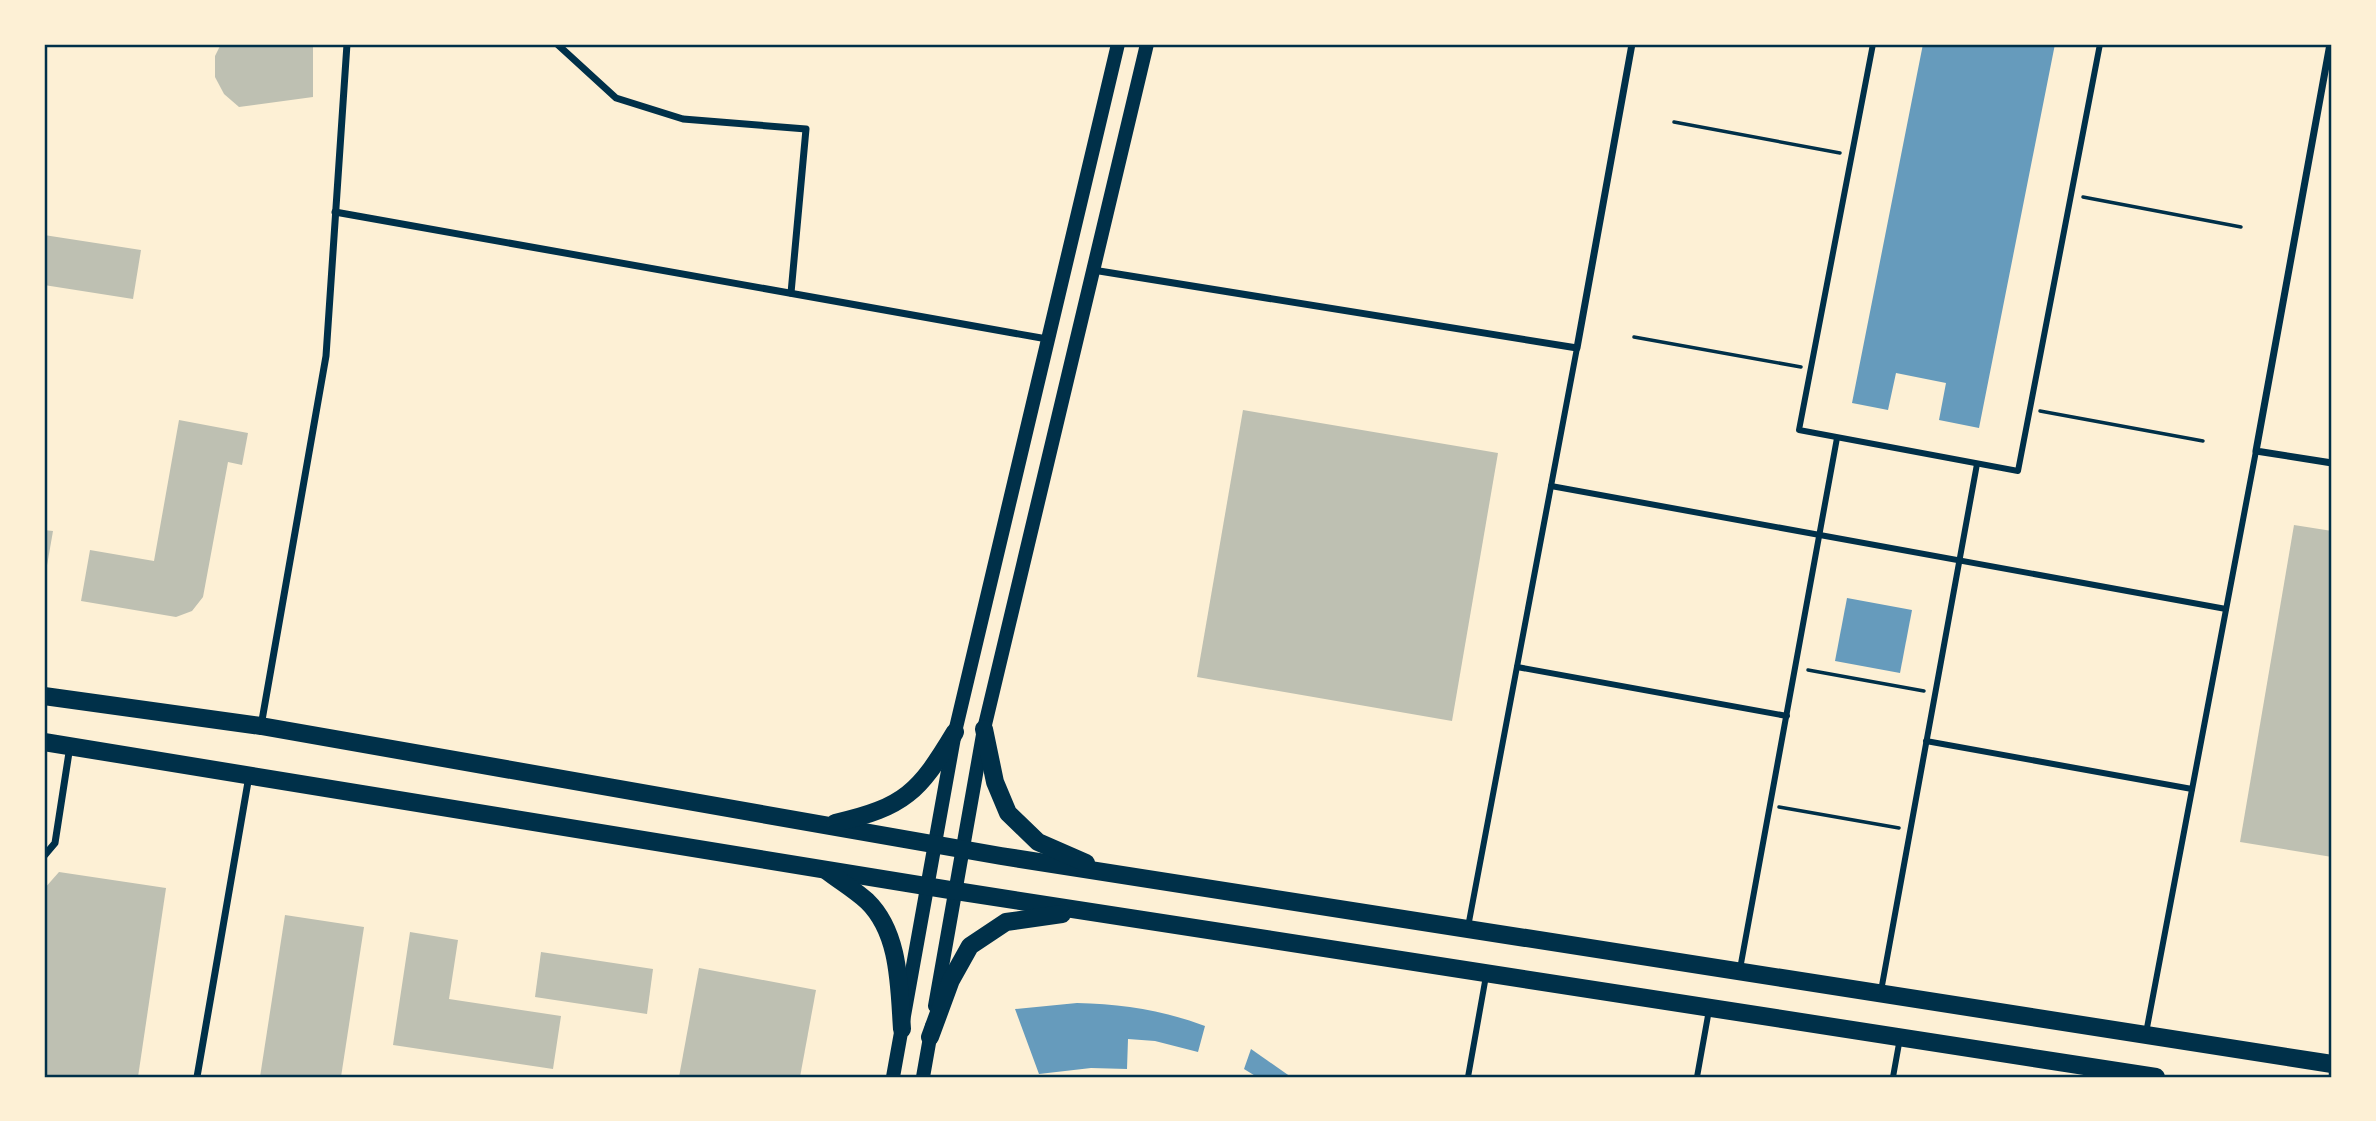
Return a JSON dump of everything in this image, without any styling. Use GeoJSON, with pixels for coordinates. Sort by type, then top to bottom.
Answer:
{"type":"FeatureCollection","features":[{"type":"Feature","properties":{"kind":"main road"},"geometry":{"type":"LineString","coordinates":[[893,1077],[955,732],[1118,44]]}},
{"type":"Feature","properties":{"kind":"main road"},"geometry":{"type":"LineString","coordinates":[[923,1077],[984,729],[1147,44]]}},
{"type":"Feature","properties":{"kind":"main road"},"geometry":{"type":"LineString","coordinates":[[44,696],[261,726],[963,850],[2332,1063]]}},
{"type":"Feature","properties":{"kind":"main road"},"geometry":{"type":"LineString","coordinates":[[984,729],[995,782],[1008,813],[1038,842],[1108,873]]}},
{"type":"Feature","properties":{"kind":"main road"},"geometry":{"type":"LineString","coordinates":[[825,825],[887,808],[914,790],[932,771],[955,732]]}},
{"type":"Feature","properties":{"kind":"main road"},"geometry":{"type":"LineString","coordinates":[[44,742],[956,891],[2123,1075],[2155,1077]]}},
{"type":"Feature","properties":{"kind":"main road"},"geometry":{"type":"LineString","coordinates":[[825,869],[867,901],[884,924],[899,973],[902,1029]]}},
{"type":"Feature","properties":{"kind":"main road"},"geometry":{"type":"LineString","coordinates":[[930,1037],[951,979],[970,946],[1006,922],[1052,914],[1108,915]]}},
{"type":"Feature","properties":{"kind":"street"},"geometry":{"type":"LineString","coordinates":[[261,726],[326,356],[347,44]]}},
{"type":"Feature","properties":{"kind":"street"},"geometry":{"type":"LineString","coordinates":[[557,44],[616,98],[683,119],[806,129],[790,293]]}},
{"type":"Feature","properties":{"kind":"street"},"geometry":{"type":"LineString","coordinates":[[1468,929],[1632,44]]}},
{"type":"Feature","properties":{"kind":"street"},"geometry":{"type":"LineString","coordinates":[[1873,44],[1799,430],[2018,471],[2100,44]]}},
{"type":"Feature","properties":{"kind":"street"},"geometry":{"type":"LineString","coordinates":[[2146,1034],[2330,44]]}},
{"type":"Feature","properties":{"kind":"street"},"geometry":{"type":"LineString","coordinates":[[335,212],[1047,339]]}},
{"type":"Feature","properties":{"kind":"street"},"geometry":{"type":"LineString","coordinates":[[1093,270],[1577,348]]}},
{"type":"Feature","properties":{"kind":"street"},"geometry":{"type":"LineString","coordinates":[[1740,971],[1838,438]]}},
{"type":"Feature","properties":{"kind":"street"},"geometry":{"type":"LineString","coordinates":[[2256,451],[2332,463]]}},
{"type":"Feature","properties":{"kind":"street"},"geometry":{"type":"LineString","coordinates":[[1880,993],[1977,464]]}},
{"type":"Feature","properties":{"kind":"street"},"geometry":{"type":"LineString","coordinates":[[1551,486],[2226,609]]}},
{"type":"Feature","properties":{"kind":"street"},"geometry":{"type":"LineString","coordinates":[[1517,667],[1787,716]]}},
{"type":"Feature","properties":{"kind":"street"},"geometry":{"type":"LineString","coordinates":[[1927,741],[2192,789]]}},
{"type":"Feature","properties":{"kind":"street"},"geometry":{"type":"LineString","coordinates":[[44,856],[55,843],[70,746]]}},
{"type":"Feature","properties":{"kind":"street"},"geometry":{"type":"LineString","coordinates":[[197,1077],[249,775]]}},
{"type":"Feature","properties":{"kind":"street"},"geometry":{"type":"LineString","coordinates":[[1468,1077],[1487,973]]}},
{"type":"Feature","properties":{"kind":"street"},"geometry":{"type":"LineString","coordinates":[[1697,1077],[1710,1008]]}},
{"type":"Feature","properties":{"kind":"street"},"geometry":{"type":"LineString","coordinates":[[1893,1077],[1900,1038]]}},
{"type":"Feature","properties":{"kind":"path"},"geometry":{"type":"LineString","coordinates":[[1674,122],[1852,155]]}},
{"type":"Feature","properties":{"kind":"path"},"geometry":{"type":"LineString","coordinates":[[2071,195],[2241,227]]}},
{"type":"Feature","properties":{"kind":"path"},"geometry":{"type":"LineString","coordinates":[[1634,337],[1810,369]]}},
{"type":"Feature","properties":{"kind":"path"},"geometry":{"type":"LineString","coordinates":[[2029,409],[2203,441]]}},
{"type":"Feature","properties":{"kind":"path"},"geometry":{"type":"LineString","coordinates":[[1795,668],[1936,693]]}},
{"type":"Feature","properties":{"kind":"path"},"geometry":{"type":"LineString","coordinates":[[1770,805],[1910,830]]}},
{"type":"Feature","properties":{"kind":"water"},"geometry":{"type":"Polygon","coordinates":[[[1923,44],[2055,44],[1979,428],[1939,420],[1946,383],[1896,373],[1888,410],[1852,403],[1923,44]]]}},
{"type":"Feature","properties":{"kind":"water"},"geometry":{"type":"Polygon","coordinates":[[[1847,598],[1912,610],[1900,673],[1835,661],[1847,598]]]}},
{"type":"Feature","properties":{"kind":"water"},"geometry":{"type":"Polygon","coordinates":[[[1077,1003],[1142,1009],[1205,1026],[1198,1052],[1155,1041],[1128,1039],[1127,1069],[1091,1068],[1039,1074],[1015,1009],[1077,1003]]]}},
{"type":"Feature","properties":{"kind":"water"},"geometry":{"type":"Polygon","coordinates":[[[1251,1049],[1291,1077],[1257,1077],[1244,1069],[1251,1049]]]}},
{"type":"Feature","properties":{"kind":"building"},"geometry":{"type":"Polygon","coordinates":[[[221,44],[313,44],[313,97],[239,107],[224,94],[215,77],[215,56],[221,44]]]}},
{"type":"Feature","properties":{"kind":"building"},"geometry":{"type":"Polygon","coordinates":[[[44,235],[141,250],[133,299],[44,285],[44,235]]]}},
{"type":"Feature","properties":{"kind":"building"},"geometry":{"type":"Polygon","coordinates":[[[1243,410],[1498,453],[1452,721],[1197,677],[1243,410]]]}},
{"type":"Feature","properties":{"kind":"building"},"geometry":{"type":"Polygon","coordinates":[[[179,420],[248,433],[242,465],[228,462],[203,597],[192,611],[176,617],[81,601],[90,550],[154,561],[179,420]]]}},
{"type":"Feature","properties":{"kind":"building"},"geometry":{"type":"Polygon","coordinates":[[[2294,525],[2332,531],[2332,857],[2240,842],[2294,525]]]}},
{"type":"Feature","properties":{"kind":"building"},"geometry":{"type":"Polygon","coordinates":[[[44,530],[53,531],[45,577],[44,576],[44,530]]]}},
{"type":"Feature","properties":{"kind":"building"},"geometry":{"type":"Polygon","coordinates":[[[59,872],[166,888],[138,1077],[44,1077],[44,889],[59,872]]]}},
{"type":"Feature","properties":{"kind":"building"},"geometry":{"type":"Polygon","coordinates":[[[285,915],[364,927],[341,1077],[260,1077],[285,915]]]}},
{"type":"Feature","properties":{"kind":"building"},"geometry":{"type":"Polygon","coordinates":[[[410,932],[458,940],[449,999],[561,1016],[553,1069],[393,1045],[410,932]]]}},
{"type":"Feature","properties":{"kind":"building"},"geometry":{"type":"Polygon","coordinates":[[[541,952],[653,969],[647,1014],[535,997],[541,952]]]}},
{"type":"Feature","properties":{"kind":"building"},"geometry":{"type":"Polygon","coordinates":[[[699,968],[816,990],[800,1077],[679,1077],[699,968]]]}}]}
